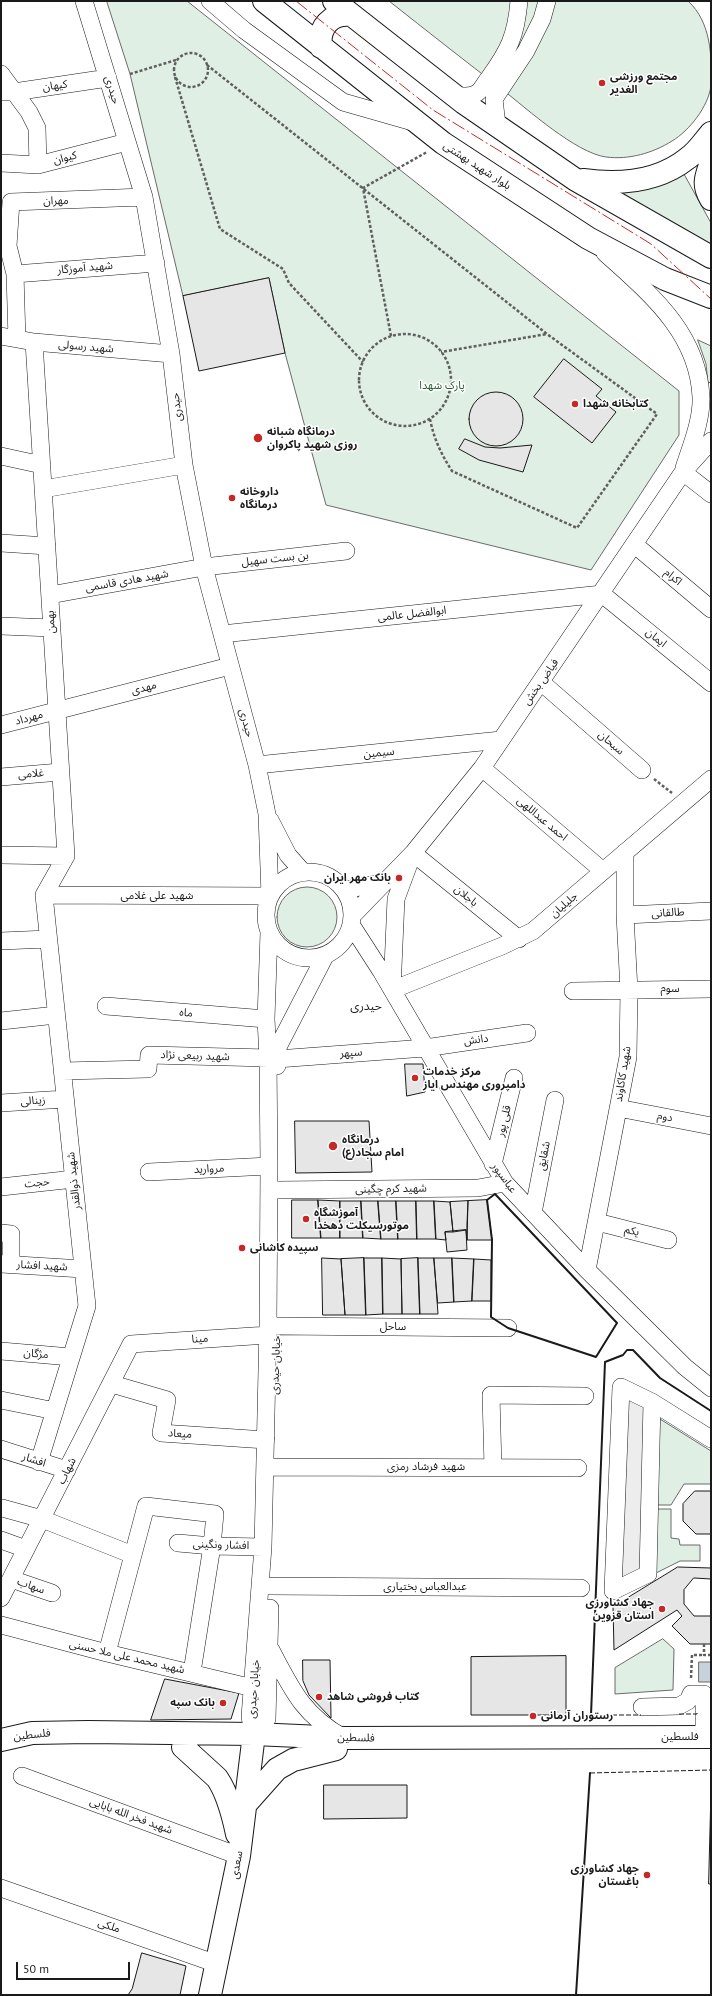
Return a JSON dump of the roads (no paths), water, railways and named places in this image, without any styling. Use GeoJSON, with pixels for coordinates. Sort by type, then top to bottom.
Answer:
{"type":"FeatureCollection","features":[{"type":"Feature","properties":{"kind":"main road","name":"بلوار شهید بهشتی"},"geometry":{"type":"LineString","coordinates":[[265,1],[443,144],[588,238],[665,279],[708,297]]}},
{"type":"Feature","properties":{"kind":"main road"},"geometry":{"type":"LineString","coordinates":[[265,1],[275,1]]}},
{"type":"Feature","properties":{"kind":"main road"},"geometry":{"type":"LineString","coordinates":[[334,1],[456,96],[576,180],[711,257]]}},
{"type":"Feature","properties":{"kind":"main road"},"geometry":{"type":"LineString","coordinates":[[321,47],[320,36],[325,25],[339,15],[352,15]]}},
{"type":"Feature","properties":{"kind":"main road"},"geometry":{"type":"LineString","coordinates":[[576,180],[622,183],[651,177],[678,165],[690,157],[711,133]]}},
{"type":"Feature","properties":{"kind":"main road"},"geometry":{"type":"LineString","coordinates":[[711,162],[706,179],[706,190],[711,199]]}},
{"type":"Feature","properties":{"kind":"main road","name":"فلسطین"},"geometry":{"type":"LineString","coordinates":[[1,1740],[32,1733],[340,1744],[709,1740]]}},
{"type":"Feature","properties":{"kind":"main road","name":"فلسطین"},"geometry":{"type":"LineString","coordinates":[[1,1740],[34,1744],[183,1747],[253,1741]]}},
{"type":"Feature","properties":{"kind":"main road","name":"سعدی"},"geometry":{"type":"LineString","coordinates":[[210,1995],[240,1853],[253,1741]]}},
{"type":"Feature","properties":{"kind":"main road"},"geometry":{"type":"LineString","coordinates":[[245,1805],[277,1769],[293,1760],[340,1744]]}},
{"type":"Feature","properties":{"kind":"main road"},"geometry":{"type":"LineString","coordinates":[[183,1747],[217,1778],[221,1784],[234,1817],[240,1853]]}},
{"type":"Feature","properties":{"kind":"street","name":"حیدری"},"geometry":{"type":"LineString","coordinates":[[84,1],[144,197],[171,354],[184,465],[204,567],[257,765],[268,814]]}},
{"type":"Feature","properties":{"kind":"street"},"geometry":{"type":"LineString","coordinates":[[90,1],[93,27]]}},
{"type":"Feature","properties":{"kind":"street"},"geometry":{"type":"LineString","coordinates":[[210,1],[244,30],[343,102],[415,122]]}},
{"type":"Feature","properties":{"kind":"street"},"geometry":{"type":"LineString","coordinates":[[519,1],[542,19]]}},
{"type":"Feature","properties":{"kind":"street"},"geometry":{"type":"LineString","coordinates":[[497,125],[494,84],[517,25],[519,1]]}},
{"type":"Feature","properties":{"kind":"street"},"geometry":{"type":"LineString","coordinates":[[456,96],[469,96],[494,84],[526,51],[542,19],[547,1]]}},
{"type":"Feature","properties":{"kind":"street"},"geometry":{"type":"LineString","coordinates":[[1,74],[7,92],[29,112],[37,128],[38,165]]}},
{"type":"Feature","properties":{"kind":"street","name":"کیهان"},"geometry":{"type":"LineString","coordinates":[[7,92],[108,78]]}},
{"type":"Feature","properties":{"kind":"street","name":"کیوان"},"geometry":{"type":"LineString","coordinates":[[1,163],[38,165],[127,142]]}},
{"type":"Feature","properties":{"kind":"street","name":"مهران"},"geometry":{"type":"LineString","coordinates":[[5,245],[11,202],[144,197]]}},
{"type":"Feature","properties":{"kind":"street"},"geometry":{"type":"LineString","coordinates":[[588,238],[656,299],[683,334],[706,395],[683,472]]}},
{"type":"Feature","properties":{"kind":"street"},"geometry":{"type":"LineString","coordinates":[[5,245],[15,274],[8,300],[9,338]]}},
{"type":"Feature","properties":{"kind":"street","name":"شهید آموزگار"},"geometry":{"type":"LineString","coordinates":[[15,274],[156,263]]}},
{"type":"Feature","properties":{"kind":"street","name":"شهید رسولی"},"geometry":{"type":"LineString","coordinates":[[9,338],[34,342],[171,354]]}},
{"type":"Feature","properties":{"kind":"street","name":"بهمن"},"geometry":{"type":"LineString","coordinates":[[34,342],[66,856]]}},
{"type":"Feature","properties":{"kind":"street"},"geometry":{"type":"LineString","coordinates":[[683,472],[711,441]]}},
{"type":"Feature","properties":{"kind":"street"},"geometry":{"type":"LineString","coordinates":[[1,456],[42,465]]}},
{"type":"Feature","properties":{"kind":"street"},"geometry":{"type":"LineString","coordinates":[[43,489],[184,465]]}},
{"type":"Feature","properties":{"kind":"street"},"geometry":{"type":"LineString","coordinates":[[683,472],[711,494]]}},
{"type":"Feature","properties":{"kind":"street","name":"فیاض بخش"},"geometry":{"type":"LineString","coordinates":[[352,920],[384,882],[413,854],[482,768],[602,594],[683,472]]}},
{"type":"Feature","properties":{"kind":"street"},"geometry":{"type":"LineString","coordinates":[[1,543],[47,546]]}},
{"type":"Feature","properties":{"kind":"street","name":"اکرام"},"geometry":{"type":"LineString","coordinates":[[635,545],[711,609]]}},
{"type":"Feature","properties":{"kind":"street","name":"بن بست سهیل"},"geometry":{"type":"LineString","coordinates":[[204,567],[346,551]]}},
{"type":"Feature","properties":{"kind":"street","name":"شهید هادی قاسمی"},"geometry":{"type":"LineString","coordinates":[[50,595],[204,567]]}},
{"type":"Feature","properties":{"kind":"street","name":"ابوالفضل عالمی"},"geometry":{"type":"LineString","coordinates":[[222,634],[602,594]]}},
{"type":"Feature","properties":{"kind":"street","name":"ایمان"},"geometry":{"type":"LineString","coordinates":[[602,594],[711,683]]}},
{"type":"Feature","properties":{"kind":"street"},"geometry":{"type":"LineString","coordinates":[[1,626],[52,628]]}},
{"type":"Feature","properties":{"kind":"street","name":"مهدی"},"geometry":{"type":"LineString","coordinates":[[57,711],[230,666]]}},
{"type":"Feature","properties":{"kind":"street","name":"سبحان"},"geometry":{"type":"LineString","coordinates":[[541,682],[642,770]]}},
{"type":"Feature","properties":{"kind":"street","name":"مهرداد"},"geometry":{"type":"LineString","coordinates":[[1,725],[57,711]]}},
{"type":"Feature","properties":{"kind":"street","name":"سیمین"},"geometry":{"type":"LineString","coordinates":[[257,765],[501,740]]}},
{"type":"Feature","properties":{"kind":"street","name":"احمد عبداللهی"},"geometry":{"type":"LineString","coordinates":[[482,768],[603,871]]}},
{"type":"Feature","properties":{"kind":"street","name":"غلامی"},"geometry":{"type":"LineString","coordinates":[[1,777],[60,772]]}},
{"type":"Feature","properties":{"kind":"street","name":"جلیلیان"},"geometry":{"type":"LineString","coordinates":[[392,990],[519,939],[534,931],[711,779]]}},
{"type":"Feature","properties":{"kind":"street"},"geometry":{"type":"LineString","coordinates":[[268,814],[288,855],[303,872]]}},
{"type":"Feature","properties":{"kind":"street"},"geometry":{"type":"LineString","coordinates":[[268,814],[270,896]]}},
{"type":"Feature","properties":{"kind":"street","name":"شهید کاکاوند"},"geometry":{"type":"LineString","coordinates":[[587,1270],[628,1057],[629,990],[625,915],[625,852]]}},
{"type":"Feature","properties":{"kind":"street"},"geometry":{"type":"LineString","coordinates":[[392,990],[396,899],[413,854]]}},
{"type":"Feature","properties":{"kind":"street","name":"باجلان"},"geometry":{"type":"LineString","coordinates":[[413,854],[519,939]]}},
{"type":"Feature","properties":{"kind":"street"},"geometry":{"type":"LineString","coordinates":[[1,855],[66,856],[44,895]]}},
{"type":"Feature","properties":{"kind":"street"},"geometry":{"type":"LineString","coordinates":[[303,872],[315,872],[327,875],[337,881],[345,890],[351,902],[352,920],[346,938],[337,949],[325,956],[312,959],[299,958],[286,952],[276,944],[269,932],[265,920],[266,908],[270,896],[278,884],[290,876],[303,872]]}},
{"type":"Feature","properties":{"kind":"street"},"geometry":{"type":"LineString","coordinates":[[345,890],[384,882]]}},
{"type":"Feature","properties":{"kind":"street","name":"شهید علی غلامی"},"geometry":{"type":"LineString","coordinates":[[44,895],[270,896]]}},
{"type":"Feature","properties":{"kind":"street","name":"شهید ذوالقدر"},"geometry":{"type":"LineString","coordinates":[[40,1462],[87,1306],[44,895]]}},
{"type":"Feature","properties":{"kind":"street","name":"طالقانی"},"geometry":{"type":"LineString","coordinates":[[625,915],[711,911]]}},
{"type":"Feature","properties":{"kind":"street","name":"عباسپور"},"geometry":{"type":"LineString","coordinates":[[352,920],[424,1048],[505,1183],[587,1270],[685,1367],[711,1388]]}},
{"type":"Feature","properties":{"kind":"street"},"geometry":{"type":"LineString","coordinates":[[269,932],[266,1019],[272,1054]]}},
{"type":"Feature","properties":{"kind":"street"},"geometry":{"type":"LineString","coordinates":[[1,941],[48,939]]}},
{"type":"Feature","properties":{"kind":"street"},"geometry":{"type":"LineString","coordinates":[[272,1054],[325,956]]}},
{"type":"Feature","properties":{"kind":"street","name":"سوم"},"geometry":{"type":"LineString","coordinates":[[573,991],[711,989]]}},
{"type":"Feature","properties":{"kind":"street","name":"ماه"},"geometry":{"type":"LineString","coordinates":[[106,1006],[266,1019]]}},
{"type":"Feature","properties":{"kind":"street"},"geometry":{"type":"LineString","coordinates":[[1,1021],[56,1015]]}},
{"type":"Feature","properties":{"kind":"street","name":"دانش"},"geometry":{"type":"LineString","coordinates":[[424,1048],[527,1033]]}},
{"type":"Feature","properties":{"kind":"street","name":"سپهر"},"geometry":{"type":"LineString","coordinates":[[272,1054],[424,1048]]}},
{"type":"Feature","properties":{"kind":"street","name":"شهید ربیعی نژاد"},"geometry":{"type":"LineString","coordinates":[[62,1070],[148,1069],[149,1055],[272,1054]]}},
{"type":"Feature","properties":{"kind":"street","name":"خیابان حیدری"},"geometry":{"type":"LineString","coordinates":[[253,1741],[267,1719],[270,1648],[269,1586],[273,1467],[273,1330],[269,1166],[272,1054]]}},
{"type":"Feature","properties":{"kind":"street","name":"خیابان حیدری"},"geometry":{"type":"LineString","coordinates":[[253,1741],[250,1717],[263,1547],[266,1440],[273,1330],[277,1190],[272,1054]]}},
{"type":"Feature","properties":{"kind":"street","name":"قلی پور"},"geometry":{"type":"LineString","coordinates":[[494,1164],[514,1078]]}},
{"type":"Feature","properties":{"kind":"street","name":"زینالی"},"geometry":{"type":"LineString","coordinates":[[1,1104],[65,1099]]}},
{"type":"Feature","properties":{"kind":"street","name":"شقایق"},"geometry":{"type":"LineString","coordinates":[[533,1213],[555,1100]]}},
{"type":"Feature","properties":{"kind":"street","name":"دوم"},"geometry":{"type":"LineString","coordinates":[[618,1108],[711,1126]]}},
{"type":"Feature","properties":{"kind":"street","name":"مروارید"},"geometry":{"type":"LineString","coordinates":[[149,1172],[269,1166]]}},
{"type":"Feature","properties":{"kind":"street","name":"حجت"},"geometry":{"type":"LineString","coordinates":[[1,1187],[74,1179]]}},
{"type":"Feature","properties":{"kind":"street","name":"شهید کرم چگینی"},"geometry":{"type":"LineString","coordinates":[[277,1190],[478,1188],[505,1183]]}},
{"type":"Feature","properties":{"kind":"street","name":"یکم"},"geometry":{"type":"LineString","coordinates":[[596,1222],[668,1240]]}},
{"type":"Feature","properties":{"kind":"street"},"geometry":{"type":"LineString","coordinates":[[1,1233],[11,1234],[6,1264]]}},
{"type":"Feature","properties":{"kind":"street","name":"شهید افشار"},"geometry":{"type":"LineString","coordinates":[[6,1264],[83,1269]]}},
{"type":"Feature","properties":{"kind":"street","name":"ساحل"},"geometry":{"type":"LineString","coordinates":[[273,1330],[508,1328]]}},
{"type":"Feature","properties":{"kind":"street","name":"مینا"},"geometry":{"type":"LineString","coordinates":[[131,1344],[273,1330]]}},
{"type":"Feature","properties":{"kind":"street","name":"شهاب"},"geometry":{"type":"LineString","coordinates":[[1,1598],[112,1384],[131,1344]]}},
{"type":"Feature","properties":{"kind":"street","name":"مژگان"},"geometry":{"type":"LineString","coordinates":[[1,1351],[71,1357]]}},
{"type":"Feature","properties":{"kind":"street","name":"میعاد"},"geometry":{"type":"LineString","coordinates":[[112,1384],[167,1400],[161,1433],[266,1440]]}},
{"type":"Feature","properties":{"kind":"street"},"geometry":{"type":"LineString","coordinates":[[652,1402],[648,1574],[613,1591],[621,1387],[652,1402],[711,1439]]}},
{"type":"Feature","properties":{"kind":"street"},"geometry":{"type":"LineString","coordinates":[[493,1467],[491,1395],[585,1396]]}},
{"type":"Feature","properties":{"kind":"street"},"geometry":{"type":"LineString","coordinates":[[1,1400],[55,1411]]}},
{"type":"Feature","properties":{"kind":"street","name":"افشار"},"geometry":{"type":"LineString","coordinates":[[1,1449],[67,1470]]}},
{"type":"Feature","properties":{"kind":"street","name":"شهید فرشاد رمزی"},"geometry":{"type":"LineString","coordinates":[[273,1467],[578,1468]]}},
{"type":"Feature","properties":{"kind":"street"},"geometry":{"type":"LineString","coordinates":[[107,1653],[146,1506],[215,1514],[212,1546],[192,1672]]}},
{"type":"Feature","properties":{"kind":"street"},"geometry":{"type":"LineString","coordinates":[[2,1508],[42,1519],[133,1555]]}},
{"type":"Feature","properties":{"kind":"street"},"geometry":{"type":"LineString","coordinates":[[1,1540],[26,1549]]}},
{"type":"Feature","properties":{"kind":"street","name":"افشار ونگینی"},"geometry":{"type":"LineString","coordinates":[[178,1543],[212,1546],[263,1547]]}},
{"type":"Feature","properties":{"kind":"street","name":"سهاب"},"geometry":{"type":"LineString","coordinates":[[11,1578],[52,1594]]}},
{"type":"Feature","properties":{"kind":"street","name":"عبدالعباس بختیاری"},"geometry":{"type":"LineString","coordinates":[[269,1586],[581,1588]]}},
{"type":"Feature","properties":{"kind":"street","name":"شهید محمد علی ملا حسنی"},"geometry":{"type":"LineString","coordinates":[[1,1626],[253,1688]]}},
{"type":"Feature","properties":{"kind":"street"},"geometry":{"type":"LineString","coordinates":[[270,1648],[291,1689],[313,1717],[327,1728],[340,1744]]}},
{"type":"Feature","properties":{"kind":"street"},"geometry":{"type":"LineString","coordinates":[[642,1707],[679,1706],[688,1701],[692,1694],[704,1694],[709,1740]]}},
{"type":"Feature","properties":{"kind":"street","name":"شهید فخر الله بابایی"},"geometry":{"type":"LineString","coordinates":[[22,1776],[240,1853]]}},
{"type":"Feature","properties":{"kind":"street","name":"ملکی"},"geometry":{"type":"LineString","coordinates":[[1,1888],[217,1964]]}},
{"type":"Feature","properties":{"kind":"place","name":"مجتمع ورزشی الغدیر"},"geometry":{"type":"Point","coordinates":[602,83]}},
{"type":"Feature","properties":{"kind":"place","name":"کتابخانه شهدا"},"geometry":{"type":"Point","coordinates":[575,404]}},
{"type":"Feature","properties":{"kind":"place","name":"درمانگاه شبانه روزی شهید پاکروان"},"geometry":{"type":"Point","coordinates":[258,438]}},
{"type":"Feature","properties":{"kind":"place","name":"داروخانه درمانگاه"},"geometry":{"type":"Point","coordinates":[232,498]}},
{"type":"Feature","properties":{"kind":"place","name":"بانک مهر ایران"},"geometry":{"type":"Point","coordinates":[399,878]}},
{"type":"Feature","properties":{"kind":"place","name":"مرکز خدمات دامپروری مهندس ایاز"},"geometry":{"type":"Point","coordinates":[415,1078]}},
{"type":"Feature","properties":{"kind":"place","name":"درمانگاه امام سجاد(ع)"},"geometry":{"type":"Point","coordinates":[333,1146]}},
{"type":"Feature","properties":{"kind":"place","name":"آموزشگاه موتورسیکلت دهخدا"},"geometry":{"type":"Point","coordinates":[306,1219]}},
{"type":"Feature","properties":{"kind":"place","name":"سپیده کاشانی"},"geometry":{"type":"Point","coordinates":[242,1248]}},
{"type":"Feature","properties":{"kind":"place","name":"جهاد کشاورزی استان قزوین"},"geometry":{"type":"Point","coordinates":[662,1609]}},
{"type":"Feature","properties":{"kind":"place","name":"کتاب فروشی شاهد"},"geometry":{"type":"Point","coordinates":[319,1697]}},
{"type":"Feature","properties":{"kind":"place","name":"بانک سپه"},"geometry":{"type":"Point","coordinates":[223,1703]}},
{"type":"Feature","properties":{"kind":"place","name":"رستوران آرمانی"},"geometry":{"type":"Point","coordinates":[533,1716]}},
{"type":"Feature","properties":{"kind":"place","name":"جهاد کشاورزی باغستان"},"geometry":{"type":"Point","coordinates":[647,1875]}},
{"type":"Feature","properties":{"kind":"district","name":"حیدری"},"geometry":{"type":"Point","coordinates":[366,1007]}},
{"type":"Feature","properties":{"kind":"park label","name":"پارک شهدا"},"geometry":{"type":"Point","coordinates":[442,386]}}]}
